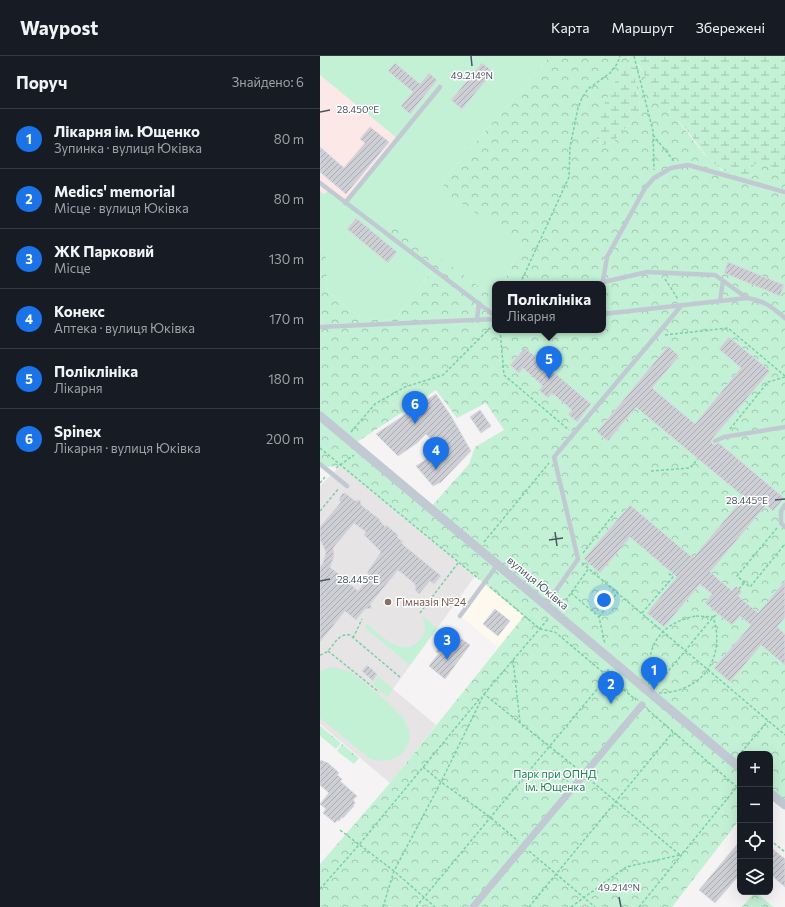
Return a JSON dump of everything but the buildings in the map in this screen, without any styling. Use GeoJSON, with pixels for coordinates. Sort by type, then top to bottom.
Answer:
{"type":"FeatureCollection","features":[{"type":"Feature","properties":{"kind":"street","name":"вулиця Юківка"},"geometry":{"type":"LineString","coordinates":[[320,416],[737,765]]}},
{"type":"Feature","properties":{"kind":"street"},"geometry":{"type":"LineString","coordinates":[[473,907],[642,705]]}},
{"type":"Feature","properties":{"kind":"street"},"geometry":{"type":"LineString","coordinates":[[773,795],[785,805]]}},
{"type":"Feature","properties":{"kind":"lane"},"geometry":{"type":"LineString","coordinates":[[345,203],[440,87]]}},
{"type":"Feature","properties":{"kind":"lane"},"geometry":{"type":"LineString","coordinates":[[747,298],[715,275],[661,272],[641,273],[604,281],[607,257],[645,188],[654,178],[678,165],[688,165],[785,192]]}},
{"type":"Feature","properties":{"kind":"lane"},"geometry":{"type":"LineString","coordinates":[[320,183],[492,314]]}},
{"type":"Feature","properties":{"kind":"lane"},"geometry":{"type":"LineString","coordinates":[[720,301],[724,281]]}},
{"type":"Feature","properties":{"kind":"lane"},"geometry":{"type":"LineString","coordinates":[[606,314],[747,298],[769,304],[785,318]]}},
{"type":"Feature","properties":{"kind":"lane"},"geometry":{"type":"LineString","coordinates":[[477,319],[479,303]]}},
{"type":"Feature","properties":{"kind":"lane"},"geometry":{"type":"LineString","coordinates":[[546,605],[578,559],[554,457],[681,306]]}},
{"type":"Feature","properties":{"kind":"lane"},"geometry":{"type":"LineString","coordinates":[[320,327],[492,317]]}},
{"type":"Feature","properties":{"kind":"lane"},"geometry":{"type":"LineString","coordinates":[[715,441],[724,436],[785,427]]}},
{"type":"Feature","properties":{"kind":"lane"},"geometry":{"type":"LineString","coordinates":[[321,467],[344,485]]}},
{"type":"Feature","properties":{"kind":"lane"},"geometry":{"type":"LineString","coordinates":[[783,525],[781,511],[785,505]]}},
{"type":"Feature","properties":{"kind":"lane"},"geometry":{"type":"LineString","coordinates":[[460,616],[498,564]]}},
{"type":"Feature","properties":{"kind":"path"},"geometry":{"type":"LineString","coordinates":[[521,281],[570,177],[570,147],[578,108],[582,98],[588,89],[610,73],[617,64],[620,56]]}},
{"type":"Feature","properties":{"kind":"path"},"geometry":{"type":"LineString","coordinates":[[634,56],[653,135],[654,178]]}},
{"type":"Feature","properties":{"kind":"path"},"geometry":{"type":"LineString","coordinates":[[653,135],[678,165]]}},
{"type":"Feature","properties":{"kind":"path"},"geometry":{"type":"LineString","coordinates":[[661,272],[681,306]]}},
{"type":"Feature","properties":{"kind":"path"},"geometry":{"type":"LineString","coordinates":[[350,432],[375,404],[405,387],[443,375],[492,325]]}},
{"type":"Feature","properties":{"kind":"path"},"geometry":{"type":"LineString","coordinates":[[655,336],[728,328],[785,377]]}},
{"type":"Feature","properties":{"kind":"path"},"geometry":{"type":"LineString","coordinates":[[500,333],[504,375],[573,434]]}},
{"type":"Feature","properties":{"kind":"path"},"geometry":{"type":"LineString","coordinates":[[724,436],[768,382],[785,377]]}},
{"type":"Feature","properties":{"kind":"path"},"geometry":{"type":"LineString","coordinates":[[320,483],[329,472],[341,466],[361,450]]}},
{"type":"Feature","properties":{"kind":"path"},"geometry":{"type":"LineString","coordinates":[[478,548],[554,457]]}},
{"type":"Feature","properties":{"kind":"path"},"geometry":{"type":"LineString","coordinates":[[651,471],[690,468],[698,459]]}},
{"type":"Feature","properties":{"kind":"path"},"geometry":{"type":"LineString","coordinates":[[320,511],[344,485]]}},
{"type":"Feature","properties":{"kind":"path"},"geometry":{"type":"LineString","coordinates":[[617,510],[578,559],[785,735]]}},
{"type":"Feature","properties":{"kind":"path"},"geometry":{"type":"LineString","coordinates":[[783,525],[737,576],[750,587],[785,544]]}},
{"type":"Feature","properties":{"kind":"path"},"geometry":{"type":"LineString","coordinates":[[420,613],[458,563]]}},
{"type":"Feature","properties":{"kind":"path"},"geometry":{"type":"LineString","coordinates":[[546,605],[566,600],[588,568]]}},
{"type":"Feature","properties":{"kind":"path"},"geometry":{"type":"LineString","coordinates":[[642,613],[673,577],[668,573]]}},
{"type":"Feature","properties":{"kind":"path"},"geometry":{"type":"LineString","coordinates":[[739,589],[744,582]]}},
{"type":"Feature","properties":{"kind":"path"},"geometry":{"type":"LineString","coordinates":[[599,617],[618,592]]}},
{"type":"Feature","properties":{"kind":"path"},"geometry":{"type":"LineString","coordinates":[[571,593],[599,617],[605,645]]}},
{"type":"Feature","properties":{"kind":"path"},"geometry":{"type":"LineString","coordinates":[[320,889],[358,846],[554,612]]}},
{"type":"Feature","properties":{"kind":"path"},"geometry":{"type":"LineString","coordinates":[[650,693],[713,617],[718,614]]}},
{"type":"Feature","properties":{"kind":"path"},"geometry":{"type":"LineString","coordinates":[[650,693],[648,673],[650,655],[653,646],[664,631],[679,621],[687,618],[704,616],[713,617]]}},
{"type":"Feature","properties":{"kind":"path"},"geometry":{"type":"LineString","coordinates":[[650,693],[684,689],[697,680],[708,668],[715,655],[718,639],[713,617]]}},
{"type":"Feature","properties":{"kind":"path"},"geometry":{"type":"LineString","coordinates":[[353,638],[362,619]]}},
{"type":"Feature","properties":{"kind":"path"},"geometry":{"type":"LineString","coordinates":[[320,655],[328,651],[339,637],[344,634],[350,635],[401,678]]}},
{"type":"Feature","properties":{"kind":"path"},"geometry":{"type":"LineString","coordinates":[[328,651],[379,692]]}},
{"type":"Feature","properties":{"kind":"path"},"geometry":{"type":"LineString","coordinates":[[416,907],[490,816],[608,676],[608,658]]}},
{"type":"Feature","properties":{"kind":"path"},"geometry":{"type":"LineString","coordinates":[[513,660],[520,723]]}},
{"type":"Feature","properties":{"kind":"path"},"geometry":{"type":"LineString","coordinates":[[383,907],[394,871],[441,782],[484,694]]}},
{"type":"Feature","properties":{"kind":"path"},"geometry":{"type":"LineString","coordinates":[[639,907],[737,787],[642,705]]}},
{"type":"Feature","properties":{"kind":"path"},"geometry":{"type":"LineString","coordinates":[[733,762],[768,720]]}},
{"type":"Feature","properties":{"kind":"path"},"geometry":{"type":"LineString","coordinates":[[529,907],[673,732]]}},
{"type":"Feature","properties":{"kind":"path"},"geometry":{"type":"LineString","coordinates":[[423,767],[441,782],[490,816],[595,907]]}},
{"type":"Feature","properties":{"kind":"path"},"geometry":{"type":"LineString","coordinates":[[340,830],[358,846],[394,871],[436,907]]}},
{"type":"Feature","properties":{"kind":"path"},"geometry":{"type":"LineString","coordinates":[[773,842],[785,852]]}},
{"type":"Feature","properties":{"kind":"path"},"geometry":{"type":"LineString","coordinates":[[571,907],[626,866],[680,855]]}},
{"type":"Feature","properties":{"kind":"shaded area"},"geometry":{"type":"Polygon","coordinates":[[[320,75],[398,139],[345,203],[320,191],[320,75]]]}},
{"type":"Feature","properties":{"kind":"shaded area","name":"Гімназія №24"},"geometry":{"type":"Polygon","coordinates":[[[341,465],[475,576],[393,689],[436,725],[390,783],[320,724],[320,486],[341,465]]]}},
{"type":"Feature","properties":{"kind":"shaded area"},"geometry":{"type":"Polygon","coordinates":[[[484,582],[524,616],[498,647],[460,616],[484,582]]]}},
{"type":"Feature","properties":{"kind":"green space"},"geometry":{"type":"Polygon","coordinates":[[[320,56],[550,56],[443,182],[514,238],[519,244],[519,249],[504,281],[492,281],[492,297],[393,223],[433,270],[397,317],[386,320],[367,318],[352,311],[328,292],[326,281],[326,258],[324,252],[320,248],[320,191],[324,194],[329,190],[345,203],[398,139],[320,75],[320,56]]]}},
{"type":"Feature","properties":{"kind":"green space","name":"Парк при ОПНД ім. Ющенка"},"geometry":{"type":"Polygon","coordinates":[[[550,56],[629,56],[613,86],[598,126],[597,136],[599,143],[603,145],[612,143],[639,113],[640,105],[633,69],[636,63],[644,73],[653,96],[683,127],[703,153],[721,170],[745,176],[753,175],[749,163],[785,154],[785,805],[773,795],[773,751],[737,751],[737,823],[672,907],[320,907],[320,864],[390,783],[524,616],[341,466],[323,467],[320,464],[320,417],[430,508],[469,464],[475,447],[504,430],[486,403],[457,418],[436,390],[354,444],[320,416],[320,248],[324,253],[327,263],[326,280],[328,292],[352,311],[367,318],[386,320],[397,317],[433,270],[385,233],[393,222],[492,297],[492,333],[606,333],[606,281],[504,281],[519,249],[517,241],[445,192],[443,182],[550,56]]]}},
{"type":"Feature","properties":{"kind":"green space"},"geometry":{"type":"Polygon","coordinates":[[[629,56],[785,56],[785,179],[772,167],[765,163],[755,164],[752,168],[754,174],[743,176],[727,172],[712,162],[683,126],[654,98],[642,69],[636,63],[633,69],[640,105],[639,113],[612,143],[603,145],[599,143],[597,135],[601,113],[606,100],[629,56]]]}},
{"type":"Feature","properties":{"kind":"green space"},"geometry":{"type":"Polygon","coordinates":[[[422,616],[437,628],[410,665],[364,627],[367,624],[385,639],[399,647],[413,646],[420,640],[424,631],[425,625],[422,616]]]}},
{"type":"Feature","properties":{"kind":"green space"},"geometry":{"type":"Polygon","coordinates":[[[332,667],[343,669],[353,674],[383,698],[404,719],[409,733],[409,742],[406,749],[401,754],[386,761],[369,758],[320,718],[320,671],[332,667]]]}},
{"type":"Feature","properties":{"kind":"green space"},"geometry":{"type":"Polygon","coordinates":[[[378,676],[393,689],[387,697],[373,684],[378,676]]]}},
{"type":"Feature","properties":{"kind":"green space"},"geometry":{"type":"Polygon","coordinates":[[[320,726],[341,743],[336,749],[320,736],[320,726]]]}},
{"type":"Feature","properties":{"kind":"green space"},"geometry":{"type":"Polygon","coordinates":[[[342,744],[359,758],[354,764],[337,751],[342,744]]]}},
{"type":"Feature","properties":{"kind":"green space"},"geometry":{"type":"Polygon","coordinates":[[[752,895],[759,895],[773,907],[742,907],[752,895]]]}},
{"type":"Feature","properties":{"kind":"place","name":"Поліклініка"},"geometry":{"type":"Point","coordinates":[549,379]}},
{"type":"Feature","properties":{"kind":"place","name":"Spinex"},"geometry":{"type":"Point","coordinates":[415,424]}},
{"type":"Feature","properties":{"kind":"place","name":"Конекс"},"geometry":{"type":"Point","coordinates":[436,470]}},
{"type":"Feature","properties":{"kind":"place","name":"Гімназія №24"},"geometry":{"type":"Point","coordinates":[388,602]}},
{"type":"Feature","properties":{"kind":"place","name":"ЖК Парковий"},"geometry":{"type":"Point","coordinates":[447,660]}},
{"type":"Feature","properties":{"kind":"place","name":"Лікарня ім. Ющенко"},"geometry":{"type":"Point","coordinates":[654,690]}},
{"type":"Feature","properties":{"kind":"place","name":"Medics' memorial"},"geometry":{"type":"Point","coordinates":[611,704]}}]}
